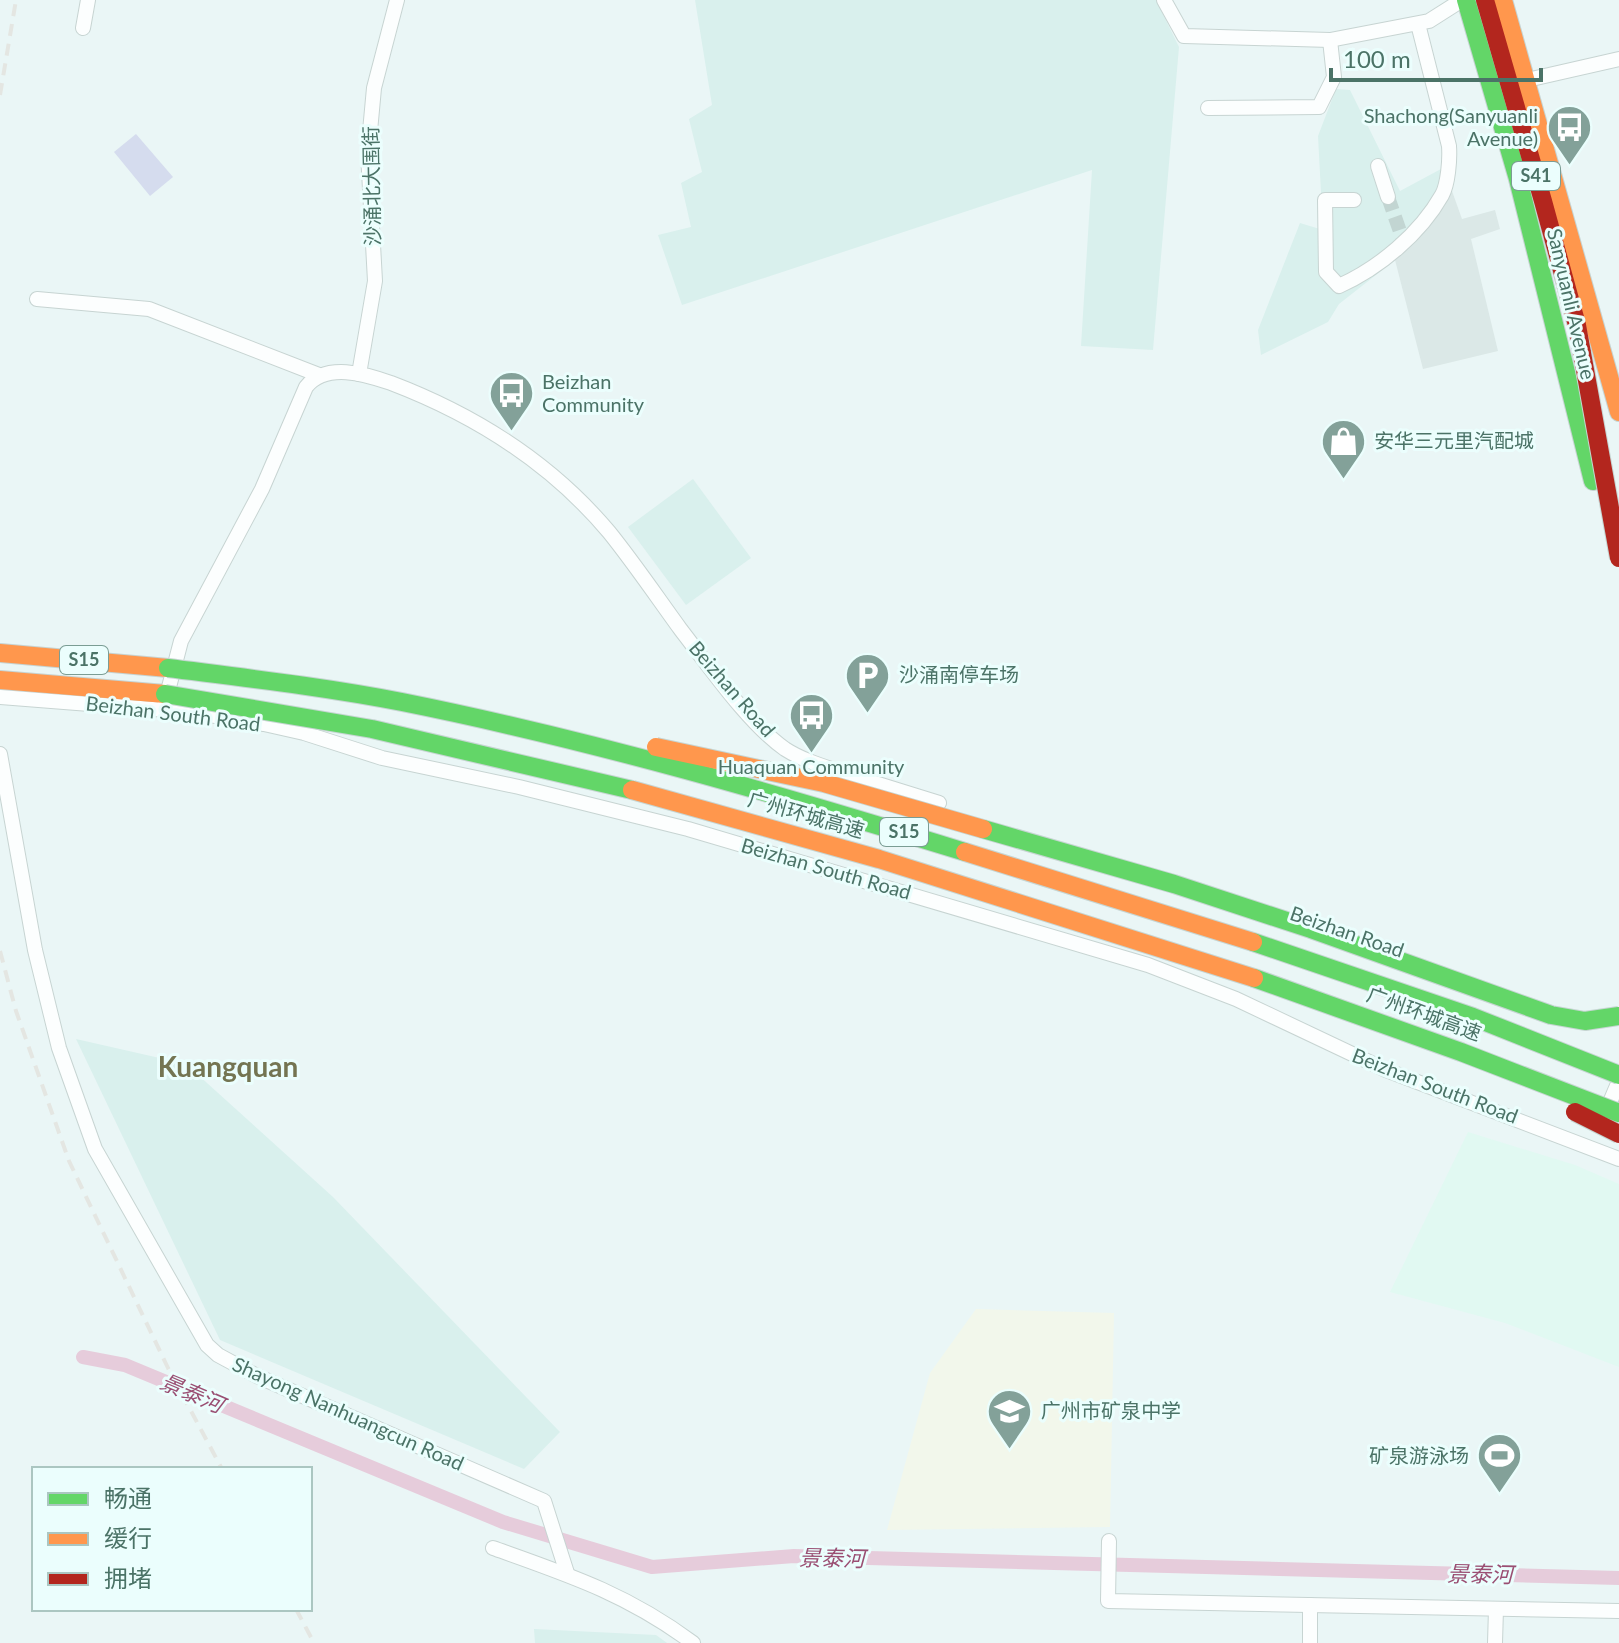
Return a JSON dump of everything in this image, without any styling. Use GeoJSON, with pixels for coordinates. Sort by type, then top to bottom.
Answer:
{"type":"FeatureCollection","features":[{"type":"Feature","properties":{"kind":"main road","name":"Sanyuanli Avenue"},"geometry":{"type":"LineString","coordinates":[[1464,0],[1515,167],[1574,412],[1619,573]]}},
{"type":"Feature","properties":{"kind":"main road","name":"S41"},"geometry":{"type":"LineString","coordinates":[[1485,0],[1619,485]]}},
{"type":"Feature","properties":{"kind":"main road","name":"Sanyuanli Avenue"},"geometry":{"type":"LineString","coordinates":[[1503,0],[1618,404]]}},
{"type":"Feature","properties":{"kind":"main road"},"geometry":{"type":"LineString","coordinates":[[1582,353],[1619,558]]}},
{"type":"Feature","properties":{"kind":"main road"},"geometry":{"type":"LineString","coordinates":[[1574,412],[1618,404]]}},
{"type":"Feature","properties":{"kind":"main road","name":"广州环城高速"},"geometry":{"type":"LineString","coordinates":[[0,653],[182,669],[435,709],[728,782],[909,834],[1300,956],[1555,1048],[1619,1078]]}},
{"type":"Feature","properties":{"kind":"main road","name":"广州环城高速"},"geometry":{"type":"LineString","coordinates":[[0,680],[165,694],[248,705],[526,762],[882,860],[1076,920],[1372,1018],[1619,1113]]}},
{"type":"Feature","properties":{"kind":"main road"},"geometry":{"type":"LineString","coordinates":[[435,709],[702,756],[824,783],[1225,901],[1539,1011],[1585,1021],[1619,1016]]}},
{"type":"Feature","properties":{"kind":"main road"},"geometry":{"type":"LineString","coordinates":[[1372,1018],[1619,1134]]}},
{"type":"Feature","properties":{"kind":"street"},"geometry":{"type":"LineString","coordinates":[[83,28],[88,0]]}},
{"type":"Feature","properties":{"kind":"street","name":"沙涌北大围街"},"geometry":{"type":"LineString","coordinates":[[359,374],[375,281],[368,153],[374,88],[397,0]]}},
{"type":"Feature","properties":{"kind":"street"},"geometry":{"type":"LineString","coordinates":[[1164,0],[1184,36],[1330,40],[1429,21],[1464,0]]}},
{"type":"Feature","properties":{"kind":"street"},"geometry":{"type":"LineString","coordinates":[[1354,200],[1325,200],[1326,272],[1339,286],[1363,275],[1404,243],[1444,193],[1444,180],[1450,166],[1449,146],[1418,24]]}},
{"type":"Feature","properties":{"kind":"street"},"geometry":{"type":"LineString","coordinates":[[1208,108],[1319,107],[1334,77],[1330,40]]}},
{"type":"Feature","properties":{"kind":"street"},"geometry":{"type":"LineString","coordinates":[[1527,80],[1619,59]]}},
{"type":"Feature","properties":{"kind":"street"},"geometry":{"type":"LineString","coordinates":[[1378,166],[1388,197]]}},
{"type":"Feature","properties":{"kind":"street"},"geometry":{"type":"LineString","coordinates":[[37,299],[149,309],[319,375],[306,387],[262,489],[181,641],[163,710]]}},
{"type":"Feature","properties":{"kind":"street"},"geometry":{"type":"LineString","coordinates":[[1562,362],[1568,368],[1590,367],[1597,362],[1602,349]]}},
{"type":"Feature","properties":{"kind":"street","name":"Beizhan Road"},"geometry":{"type":"LineString","coordinates":[[319,375],[335,372],[359,374],[410,391],[466,416],[504,438],[555,478],[609,532],[701,655],[764,731],[786,749],[808,761],[1255,901],[1619,1029]]}},
{"type":"Feature","properties":{"kind":"street","name":"Beizhan South Road"},"geometry":{"type":"LineString","coordinates":[[0,697],[163,710],[264,724],[304,733],[382,758],[601,806],[688,829],[1063,938],[1195,983],[1386,1070],[1619,1159]]}},
{"type":"Feature","properties":{"kind":"street","name":"Shayong Nanhuangcun Road"},"geometry":{"type":"LineString","coordinates":[[0,754],[35,950],[59,1048],[95,1149],[207,1345],[225,1360],[257,1376],[544,1501],[567,1573]]}},
{"type":"Feature","properties":{"kind":"street"},"geometry":{"type":"LineString","coordinates":[[1591,1147],[1619,1078]]}},
{"type":"Feature","properties":{"kind":"street"},"geometry":{"type":"LineString","coordinates":[[1109,1541],[1108,1601],[1619,1611]]}},
{"type":"Feature","properties":{"kind":"street"},"geometry":{"type":"LineString","coordinates":[[493,1548],[567,1573],[645,1609],[693,1643]]}},
{"type":"Feature","properties":{"kind":"street"},"geometry":{"type":"LineString","coordinates":[[1310,1605],[1310,1643]]}},
{"type":"Feature","properties":{"kind":"street"},"geometry":{"type":"LineString","coordinates":[[1495,1643],[1496,1609]]}},
{"type":"Feature","properties":{"kind":"shaded area"},"geometry":{"type":"Polygon","coordinates":[[[695,0],[1156,0],[1179,47],[1153,350],[1081,346],[1092,170],[682,305],[658,235],[691,227],[681,183],[702,172],[689,119],[712,105],[695,0]]]}},
{"type":"Feature","properties":{"kind":"shaded area"},"geometry":{"type":"Polygon","coordinates":[[[1336,89],[1350,90],[1400,191],[1441,169],[1452,191],[1395,260],[1339,304],[1328,322],[1261,355],[1258,330],[1300,223],[1323,230],[1318,136],[1336,89]]]}},
{"type":"Feature","properties":{"kind":"shaded area"},"geometry":{"type":"Polygon","coordinates":[[[136,134],[173,177],[150,196],[114,152],[136,134]]]}},
{"type":"Feature","properties":{"kind":"shaded area"},"geometry":{"type":"Polygon","coordinates":[[[1452,191],[1462,219],[1495,210],[1500,229],[1471,239],[1498,351],[1423,369],[1395,260],[1452,191]]]}},
{"type":"Feature","properties":{"kind":"shaded area"},"geometry":{"type":"Polygon","coordinates":[[[693,479],[751,558],[686,605],[628,527],[693,479]]]}},
{"type":"Feature","properties":{"kind":"shaded area"},"geometry":{"type":"Polygon","coordinates":[[[76,1039],[186,1064],[333,1197],[560,1432],[524,1469],[220,1340],[76,1039]]]}},
{"type":"Feature","properties":{"kind":"shaded area"},"geometry":{"type":"Polygon","coordinates":[[[1468,1132],[1575,1165],[1619,1184],[1619,1367],[1505,1323],[1390,1292],[1468,1132]]]}},
{"type":"Feature","properties":{"kind":"shaded area","name":"广州市矿泉中学"},"geometry":{"type":"Polygon","coordinates":[[[976,1309],[1114,1313],[1110,1527],[887,1530],[930,1373],[976,1309]]]}},
{"type":"Feature","properties":{"kind":"shaded area"},"geometry":{"type":"Polygon","coordinates":[[[534,1629],[656,1635],[667,1643],[535,1643],[534,1629]]]}},
{"type":"Feature","properties":{"kind":"waterway","name":"景泰河"},"geometry":{"type":"LineString","coordinates":[[83,1357],[125,1365],[503,1522],[652,1567],[794,1556],[1619,1578]]}},
{"type":"Feature","properties":{"kind":"tunnel"},"geometry":{"type":"LineString","coordinates":[[1388,197],[1404,243]]}},
{"type":"Feature","properties":{"kind":"railway"},"geometry":{"type":"LineString","coordinates":[[0,95],[16,0]]}},
{"type":"Feature","properties":{"kind":"railway"},"geometry":{"type":"LineString","coordinates":[[0,951],[16,1011],[69,1161],[168,1368],[221,1467]]}},
{"type":"Feature","properties":{"kind":"railway"},"geometry":{"type":"LineString","coordinates":[[297,1611],[314,1643]]}},
{"type":"Feature","properties":{"kind":"traffic: fast"},"geometry":{"type":"LineString","coordinates":[[1466,0],[1518,179],[1593,481]]}},
{"type":"Feature","properties":{"kind":"traffic: fast"},"geometry":{"type":"LineString","coordinates":[[168,668],[402,702],[544,733],[685,770],[965,852]]}},
{"type":"Feature","properties":{"kind":"traffic: fast"},"geometry":{"type":"LineString","coordinates":[[165,694],[372,729],[632,790]]}},
{"type":"Feature","properties":{"kind":"traffic: fast"},"geometry":{"type":"LineString","coordinates":[[983,829],[1174,884],[1311,929],[1551,1015],[1585,1021],[1619,1016]]}},
{"type":"Feature","properties":{"kind":"traffic: fast"},"geometry":{"type":"LineString","coordinates":[[1253,942],[1473,1017],[1619,1075]]}},
{"type":"Feature","properties":{"kind":"traffic: fast"},"geometry":{"type":"LineString","coordinates":[[1254,978],[1461,1052],[1619,1113]]}},
{"type":"Feature","properties":{"kind":"traffic: slow"},"geometry":{"type":"LineString","coordinates":[[1503,0],[1619,412]]}},
{"type":"Feature","properties":{"kind":"traffic: slow"},"geometry":{"type":"LineString","coordinates":[[0,653],[168,668]]}},
{"type":"Feature","properties":{"kind":"traffic: slow"},"geometry":{"type":"LineString","coordinates":[[0,680],[165,694]]}},
{"type":"Feature","properties":{"kind":"traffic: slow"},"geometry":{"type":"LineString","coordinates":[[656,747],[824,783],[983,829]]}},
{"type":"Feature","properties":{"kind":"traffic: slow"},"geometry":{"type":"LineString","coordinates":[[632,790],[879,859],[1254,978]]}},
{"type":"Feature","properties":{"kind":"traffic: slow"},"geometry":{"type":"LineString","coordinates":[[965,852],[1253,942]]}},
{"type":"Feature","properties":{"kind":"traffic: jam"},"geometry":{"type":"LineString","coordinates":[[1485,0],[1543,201],[1582,353]]}},
{"type":"Feature","properties":{"kind":"traffic: jam"},"geometry":{"type":"LineString","coordinates":[[1582,353],[1619,558]]}},
{"type":"Feature","properties":{"kind":"traffic: jam"},"geometry":{"type":"LineString","coordinates":[[1575,1112],[1619,1134]]}},
{"type":"Feature","properties":{"kind":"place","name":"Shachong(Sanyuanli Avenue)"},"geometry":{"type":"Point","coordinates":[1569,167]}},
{"type":"Feature","properties":{"kind":"place","name":"Beizhan Community"},"geometry":{"type":"Point","coordinates":[511,432]}},
{"type":"Feature","properties":{"kind":"place","name":"安华三元里汽配城"},"geometry":{"type":"Point","coordinates":[1343,480]}},
{"type":"Feature","properties":{"kind":"place","name":"沙涌南停车场"},"geometry":{"type":"Point","coordinates":[868,714]}},
{"type":"Feature","properties":{"kind":"place","name":"Huaquan Community"},"geometry":{"type":"Point","coordinates":[811,754]}},
{"type":"Feature","properties":{"kind":"place","name":"广州市矿泉中学"},"geometry":{"type":"Point","coordinates":[1010,1450]}},
{"type":"Feature","properties":{"kind":"place","name":"矿泉游泳场"},"geometry":{"type":"Point","coordinates":[1500,1495]}},
{"type":"Feature","properties":{"kind":"district","name":"Kuangquan"},"geometry":{"type":"Point","coordinates":[228,1067]}}]}
